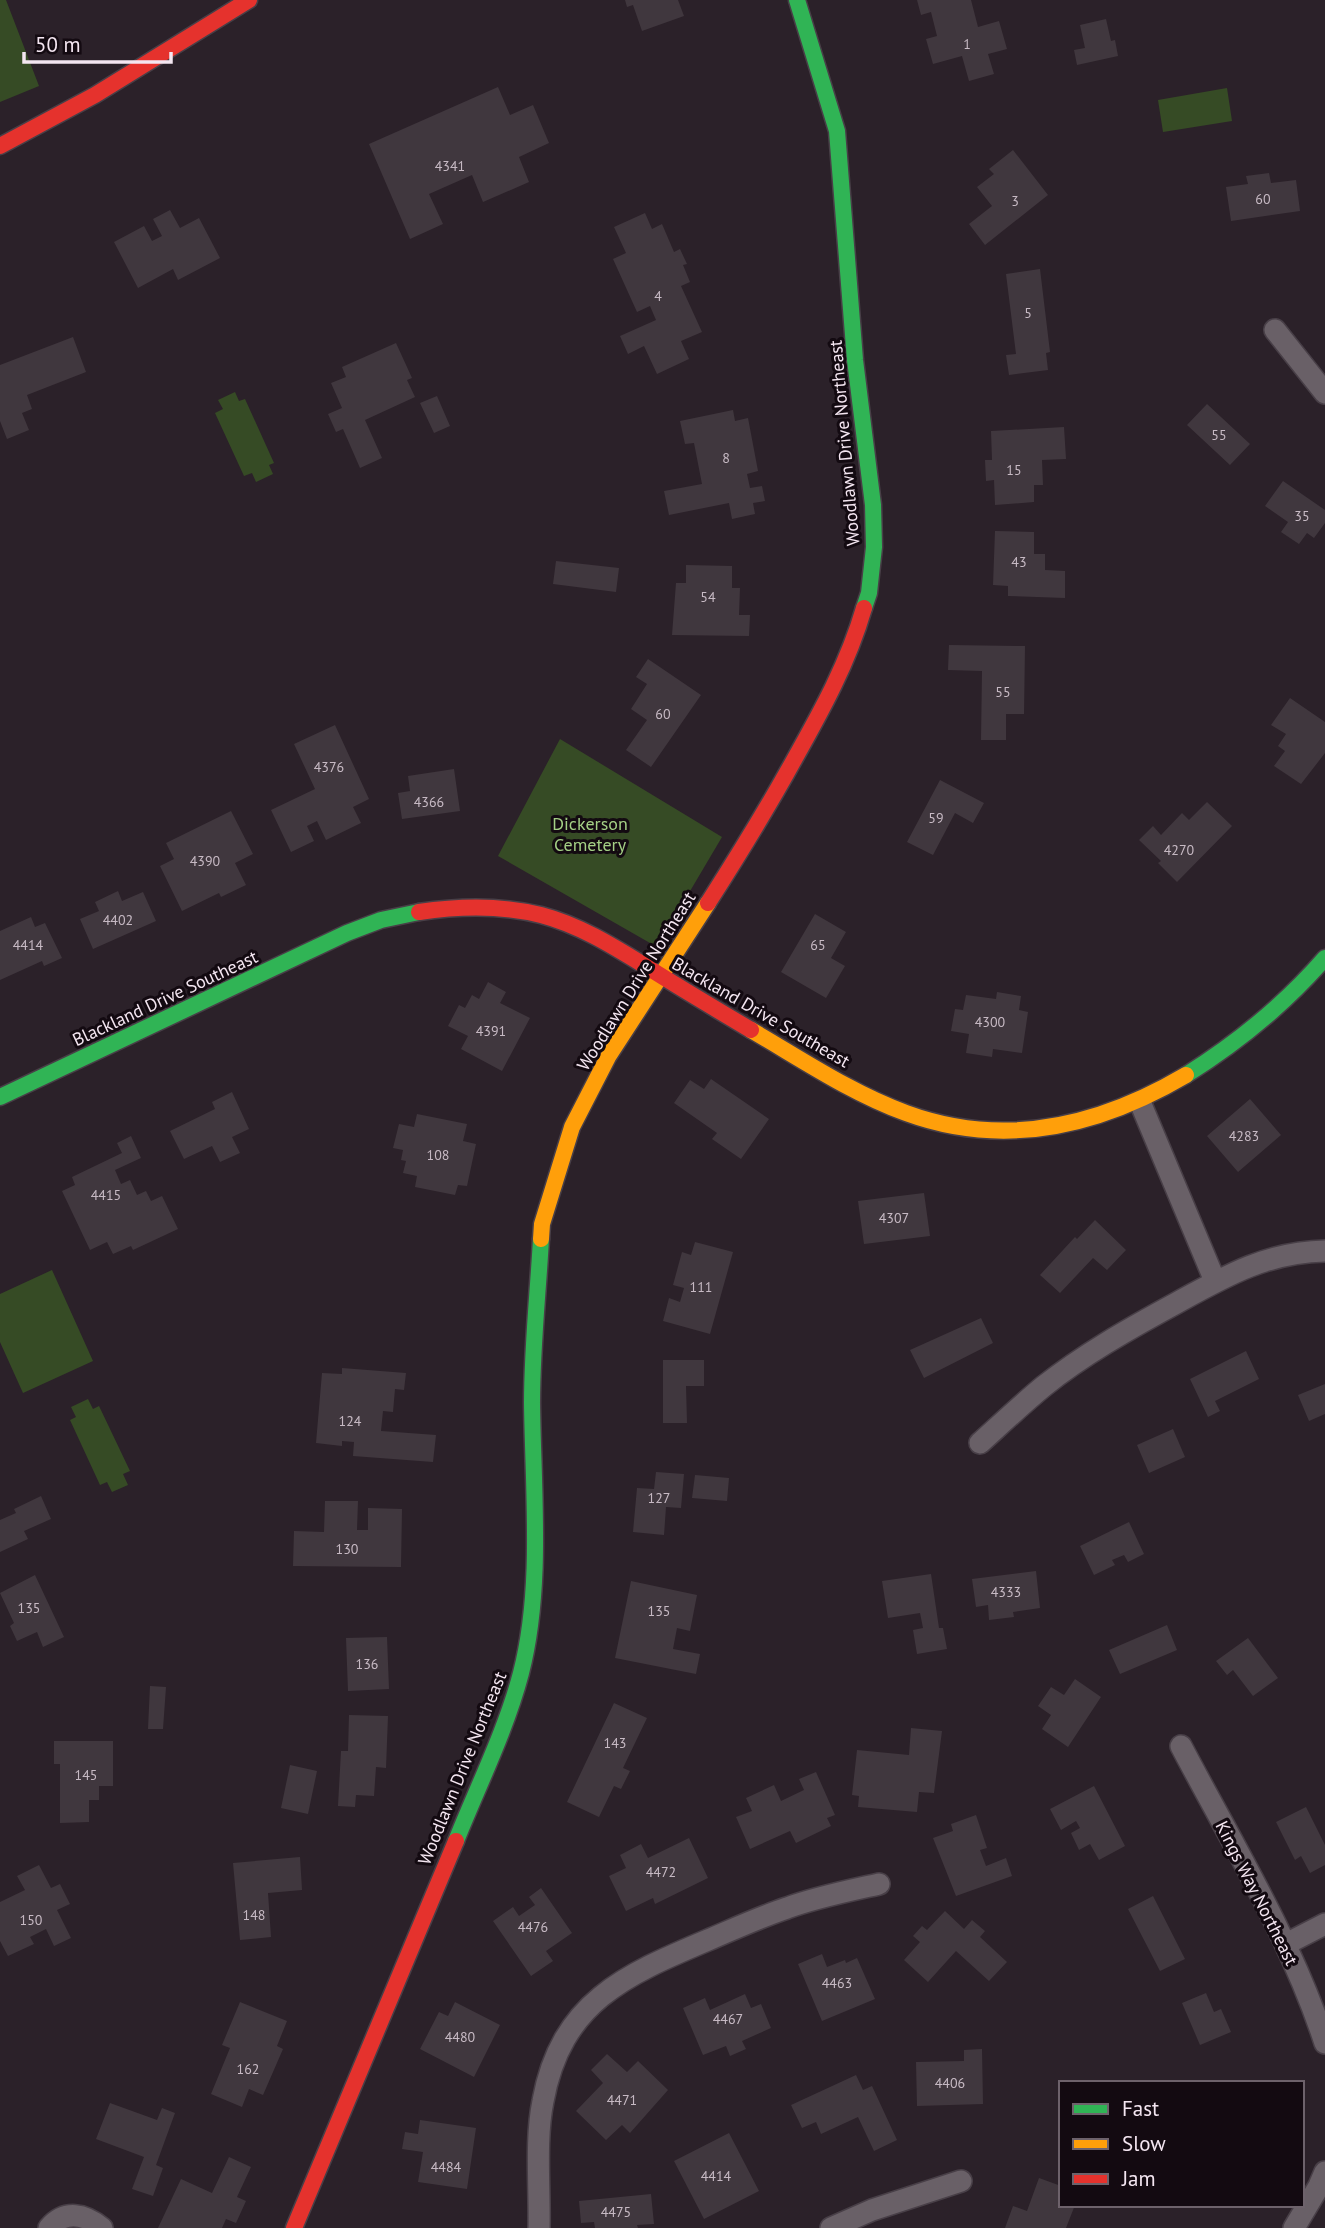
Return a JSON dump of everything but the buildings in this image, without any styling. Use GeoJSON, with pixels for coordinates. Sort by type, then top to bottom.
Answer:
{"type":"FeatureCollection","features":[{"type":"Feature","properties":{"kind":"street"},"geometry":{"type":"LineString","coordinates":[[0,146],[62,115],[122,80],[249,0]]}},
{"type":"Feature","properties":{"kind":"street","name":"Woodlawn Drive Northeast"},"geometry":{"type":"LineString","coordinates":[[294,2228],[498,1739],[521,1673],[529,1632],[534,1575],[532,1398],[542,1224],[572,1127],[608,1057],[750,838],[834,689],[855,640],[869,593],[874,547],[873,505],[854,351],[837,131],[797,0]]}},
{"type":"Feature","properties":{"kind":"street"},"geometry":{"type":"LineString","coordinates":[[1275,330],[1325,393]]}},
{"type":"Feature","properties":{"kind":"street","name":"Blackland Drive Southeast"},"geometry":{"type":"LineString","coordinates":[[0,1097],[347,933],[391,917],[427,910],[476,907],[511,910],[560,921],[606,943],[831,1077],[881,1102],[921,1118],[981,1130],[1023,1132],[1076,1124],[1101,1117],[1140,1102],[1172,1085],[1249,1031],[1281,1004],[1325,958]]}},
{"type":"Feature","properties":{"kind":"street"},"geometry":{"type":"LineString","coordinates":[[1140,1102],[1215,1281]]}},
{"type":"Feature","properties":{"kind":"street"},"geometry":{"type":"LineString","coordinates":[[980,1443],[1045,1385],[1129,1328],[1248,1266],[1289,1253],[1325,1251]]}},
{"type":"Feature","properties":{"kind":"street","name":"Kings Way Northeast"},"geometry":{"type":"LineString","coordinates":[[1181,1746],[1286,1944],[1305,1986],[1325,2043]]}},
{"type":"Feature","properties":{"kind":"street"},"geometry":{"type":"LineString","coordinates":[[539,2228],[542,2101],[566,2037],[593,2003],[620,1981],[649,1965],[752,1921],[789,1907],[879,1884]]}},
{"type":"Feature","properties":{"kind":"street"},"geometry":{"type":"LineString","coordinates":[[1286,1944],[1325,1924]]}},
{"type":"Feature","properties":{"kind":"street"},"geometry":{"type":"LineString","coordinates":[[1294,2228],[1325,2172]]}},
{"type":"Feature","properties":{"kind":"street"},"geometry":{"type":"LineString","coordinates":[[831,2228],[872,2210],[961,2181]]}},
{"type":"Feature","properties":{"kind":"street"},"geometry":{"type":"LineString","coordinates":[[48,2228],[54,2221],[70,2215],[88,2217],[102,2228]]}},
{"type":"Feature","properties":{"kind":"green space"},"geometry":{"type":"Polygon","coordinates":[[[0,0],[6,0],[39,86],[0,102],[0,0]]]}},
{"type":"Feature","properties":{"kind":"green space"},"geometry":{"type":"Polygon","coordinates":[[[1227,88],[1232,121],[1163,132],[1158,100],[1227,88]]]}},
{"type":"Feature","properties":{"kind":"green space"},"geometry":{"type":"Polygon","coordinates":[[[235,392],[239,401],[245,399],[274,463],[269,465],[273,474],[256,482],[252,473],[244,476],[215,413],[223,409],[218,400],[235,392]]]}},
{"type":"Feature","properties":{"kind":"green space","name":"Dickerson Cemetery"},"geometry":{"type":"Polygon","coordinates":[[[560,739],[722,837],[657,947],[498,856],[560,739]]]}},
{"type":"Feature","properties":{"kind":"green space"},"geometry":{"type":"Polygon","coordinates":[[[52,1270],[93,1361],[23,1393],[0,1342],[0,1294],[52,1270]]]}},
{"type":"Feature","properties":{"kind":"green space"},"geometry":{"type":"Polygon","coordinates":[[[88,1399],[93,1409],[99,1406],[130,1471],[123,1474],[128,1485],[112,1492],[107,1482],[100,1485],[70,1420],[76,1417],[71,1407],[88,1399]]]}},
{"type":"Feature","properties":{"kind":"traffic: fast"},"geometry":{"type":"LineString","coordinates":[[797,0],[837,131],[855,360],[873,505],[874,547],[869,593],[864,608]]}},
{"type":"Feature","properties":{"kind":"traffic: fast"},"geometry":{"type":"LineString","coordinates":[[0,1097],[347,933],[381,920],[419,912]]}},
{"type":"Feature","properties":{"kind":"traffic: fast"},"geometry":{"type":"LineString","coordinates":[[1186,1075],[1260,1022],[1325,958]]}},
{"type":"Feature","properties":{"kind":"traffic: fast"},"geometry":{"type":"LineString","coordinates":[[456,1841],[508,1716],[528,1641],[535,1539],[532,1382],[541,1239]]}},
{"type":"Feature","properties":{"kind":"traffic: slow"},"geometry":{"type":"LineString","coordinates":[[541,1239],[542,1224],[572,1127],[608,1057],[708,903]]}},
{"type":"Feature","properties":{"kind":"traffic: slow"},"geometry":{"type":"LineString","coordinates":[[751,1030],[827,1075],[886,1105],[943,1124],[979,1130],[1014,1131],[1085,1119],[1119,1108],[1186,1075]]}},
{"type":"Feature","properties":{"kind":"traffic: jam"},"geometry":{"type":"LineString","coordinates":[[0,146],[95,95],[249,0]]}},
{"type":"Feature","properties":{"kind":"traffic: jam"},"geometry":{"type":"LineString","coordinates":[[708,903],[763,814],[834,686],[864,608]]}},
{"type":"Feature","properties":{"kind":"traffic: jam"},"geometry":{"type":"LineString","coordinates":[[419,912],[496,908],[556,920],[614,947],[751,1030]]}},
{"type":"Feature","properties":{"kind":"traffic: jam"},"geometry":{"type":"LineString","coordinates":[[294,2228],[456,1841]]}}]}
